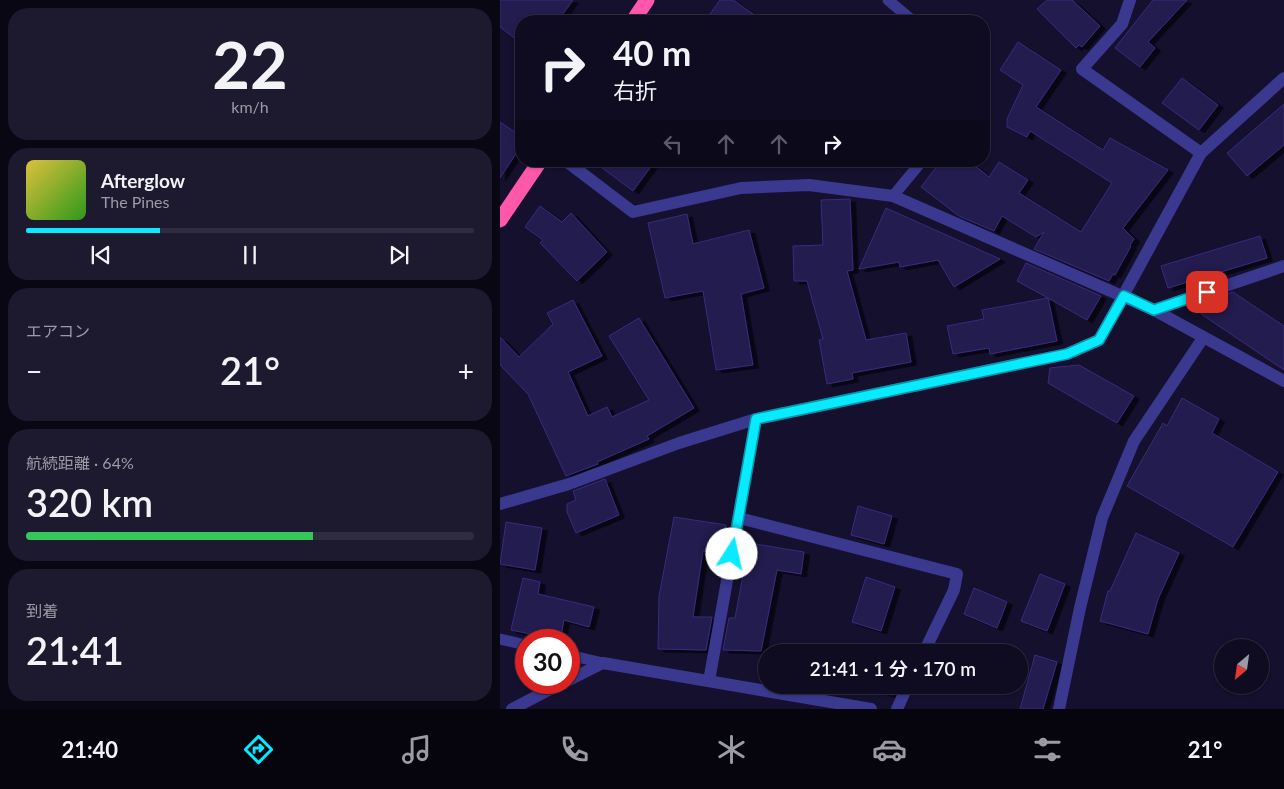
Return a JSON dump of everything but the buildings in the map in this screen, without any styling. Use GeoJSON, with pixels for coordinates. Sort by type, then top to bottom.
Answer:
{"type":"FeatureCollection","features":[{"type":"Feature","properties":{"kind":"highway"},"geometry":{"type":"LineString","coordinates":[[637,15],[647,0]]}},
{"type":"Feature","properties":{"kind":"highway"},"geometry":{"type":"LineString","coordinates":[[502,212],[536,167]]}},
{"type":"Feature","properties":{"kind":"street"},"geometry":{"type":"LineString","coordinates":[[1130,0],[1122,24],[1082,69],[1201,152]]}},
{"type":"Feature","properties":{"kind":"street"},"geometry":{"type":"LineString","coordinates":[[500,504],[569,484],[679,443],[756,419],[1067,354],[1099,340],[1201,152],[1284,78]]}},
{"type":"Feature","properties":{"kind":"street"},"geometry":{"type":"LineString","coordinates":[[574,167],[633,212],[741,188],[810,185],[893,196],[1154,310],[1284,381]]}},
{"type":"Feature","properties":{"kind":"street"},"geometry":{"type":"LineString","coordinates":[[1154,310],[1284,266]]}},
{"type":"Feature","properties":{"kind":"street"},"geometry":{"type":"LineString","coordinates":[[1058,709],[1102,518],[1134,441],[1204,338]]}},
{"type":"Feature","properties":{"kind":"street"},"geometry":{"type":"LineString","coordinates":[[709,681],[756,419]]}},
{"type":"Feature","properties":{"kind":"street"},"geometry":{"type":"LineString","coordinates":[[739,518],[956,574],[954,590],[928,644]]}},
{"type":"Feature","properties":{"kind":"street"},"geometry":{"type":"LineString","coordinates":[[580,674],[603,663],[871,709]]}},
{"type":"Feature","properties":{"kind":"street"},"geometry":{"type":"LineString","coordinates":[[512,709],[541,694]]}},
{"type":"Feature","properties":{"kind":"street"},"geometry":{"type":"LineString","coordinates":[[897,709],[904,694]]}},
{"type":"Feature","properties":{"kind":"lane"},"geometry":{"type":"LineString","coordinates":[[888,0],[906,15]]}},
{"type":"Feature","properties":{"kind":"lane"},"geometry":{"type":"LineString","coordinates":[[893,196],[917,167]]}},
{"type":"Feature","properties":{"kind":"lane"},"geometry":{"type":"LineString","coordinates":[[500,639],[515,642]]}},
{"type":"Feature","properties":{"kind":"lane"},"geometry":{"type":"LineString","coordinates":[[580,658],[603,663]]}},
{"type":"Feature","properties":{"kind":"route"},"geometry":{"type":"LineString","coordinates":[[732,554],[756,419],[1067,354],[1099,340],[1124,296],[1154,310],[1207,292]]}}]}
